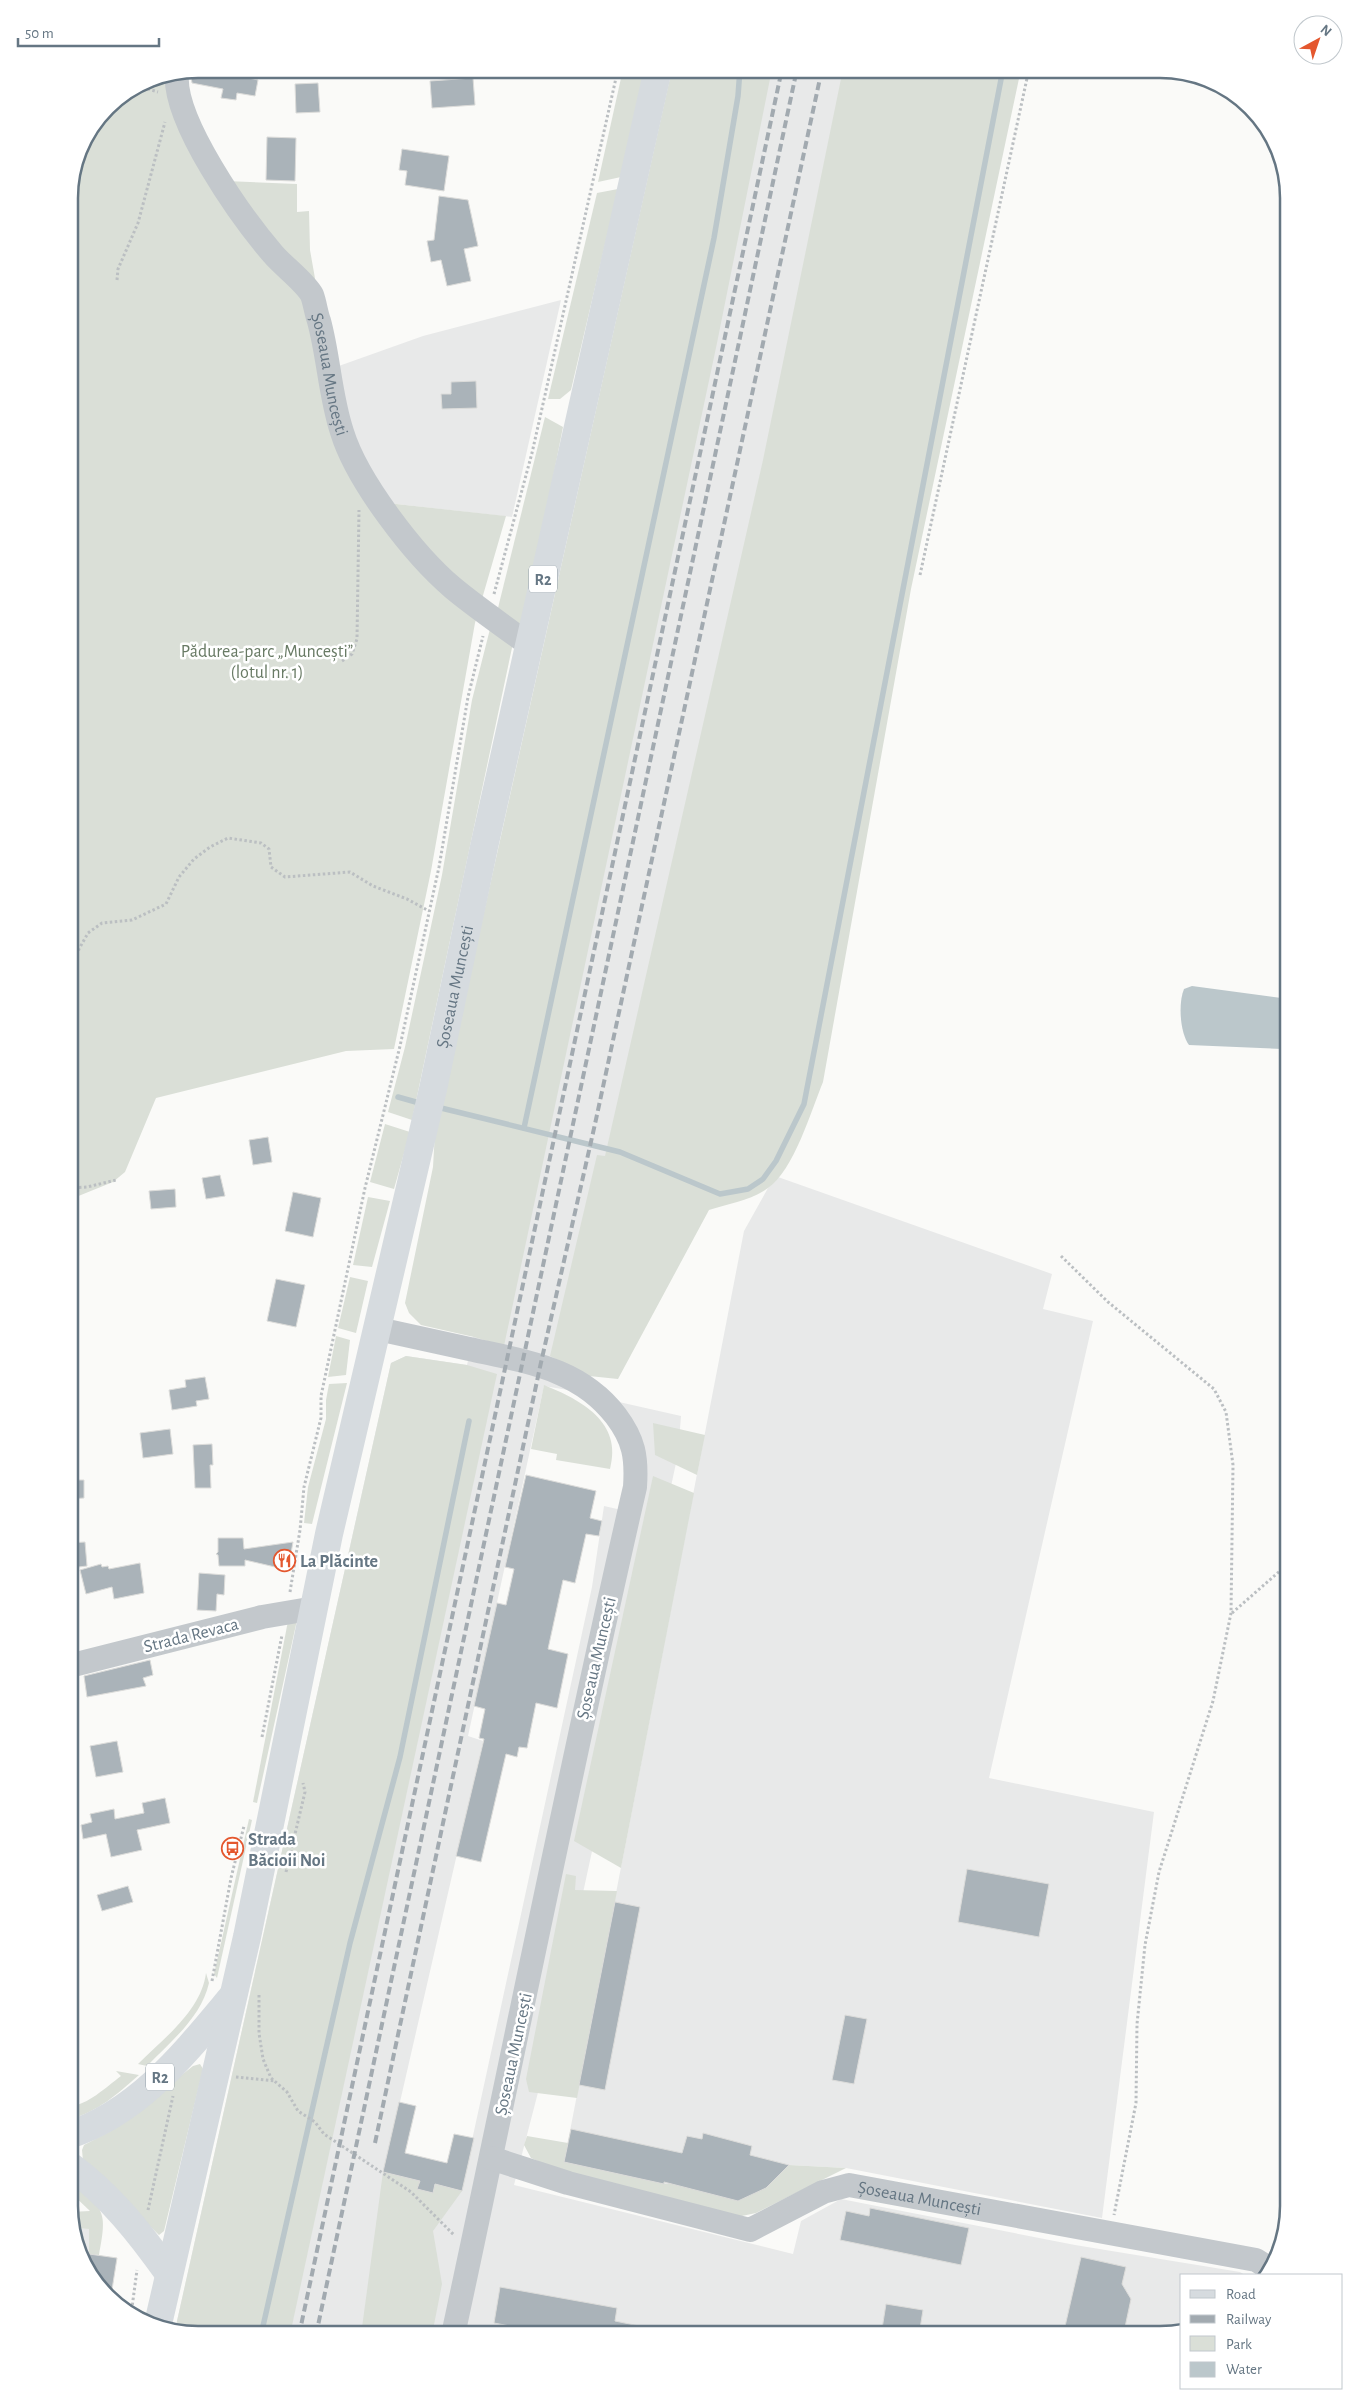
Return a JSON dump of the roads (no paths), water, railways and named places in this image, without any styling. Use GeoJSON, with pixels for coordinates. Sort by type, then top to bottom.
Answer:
{"type":"FeatureCollection","features":[{"type":"Feature","properties":{"kind":"main road","name":"Șoseaua Muncești"},"geometry":{"type":"LineString","coordinates":[[159,2319],[235,1991],[329,1534],[423,1134],[529,645],[656,78]]}},
{"type":"Feature","properties":{"kind":"main road","name":"R2"},"geometry":{"type":"LineString","coordinates":[[78,2132],[90,2128],[117,2113],[135,2100],[186,2052],[235,1991]]}},
{"type":"Feature","properties":{"kind":"main road"},"geometry":{"type":"LineString","coordinates":[[78,2172],[111,2200],[170,2274]]}},
{"type":"Feature","properties":{"kind":"street","name":"Șoseaua Muncești"},"geometry":{"type":"LineString","coordinates":[[177,82],[189,125],[223,185],[273,254],[311,295],[323,338],[332,392],[342,433],[369,487],[413,548],[453,588],[529,645]]}},
{"type":"Feature","properties":{"kind":"street","name":"Șoseaua Muncești"},"geometry":{"type":"LineString","coordinates":[[378,1329],[508,1358],[566,1375],[580,1382],[591,1389],[607,1404],[625,1428],[632,1444],[637,1464],[635,1486],[571,1772],[455,2326]]}},
{"type":"Feature","properties":{"kind":"street","name":"Strada Revaca"},"geometry":{"type":"LineString","coordinates":[[78,1664],[262,1617],[315,1608]]}},
{"type":"Feature","properties":{"kind":"street","name":"Șoseaua Muncești"},"geometry":{"type":"LineString","coordinates":[[491,2158],[568,2183],[750,2230],[824,2192],[848,2185],[1256,2260],[1264,2265]]}},
{"type":"Feature","properties":{"kind":"water"},"geometry":{"type":"Polygon","coordinates":[[[1192,986],[1280,998],[1280,1049],[1189,1045],[1182,1026],[1181,1002],[1184,989],[1192,986]]]}},
{"type":"Feature","properties":{"kind":"waterway"},"geometry":{"type":"LineString","coordinates":[[524,1128],[714,238],[739,78]]}},
{"type":"Feature","properties":{"kind":"waterway"},"geometry":{"type":"LineString","coordinates":[[437,1107],[620,1152],[720,1194],[748,1189],[763,1179],[776,1161],[804,1104],[1001,78]]}},
{"type":"Feature","properties":{"kind":"waterway"},"geometry":{"type":"LineString","coordinates":[[398,1097],[423,1104]]}},
{"type":"Feature","properties":{"kind":"waterway"},"geometry":{"type":"LineString","coordinates":[[263,2326],[350,1943],[400,1757],[469,1421]]}},
{"type":"Feature","properties":{"kind":"railway"},"geometry":{"type":"LineString","coordinates":[[301,2326],[780,78]]}},
{"type":"Feature","properties":{"kind":"railway"},"geometry":{"type":"LineString","coordinates":[[318,2326],[795,78]]}},
{"type":"Feature","properties":{"kind":"railway"},"geometry":{"type":"LineString","coordinates":[[375,2143],[540,1367],[595,1124],[820,78]]}},
{"type":"Feature","properties":{"kind":"place","name":"La Plăcinte"},"geometry":{"type":"Point","coordinates":[284,1561]}},
{"type":"Feature","properties":{"kind":"place","name":"Strada Băcioii Noi"},"geometry":{"type":"Point","coordinates":[232,1849]}},
{"type":"Feature","properties":{"kind":"park label","name":"Pădurea-parc „Muncești” (lotul nr. 1)"},"geometry":{"type":"Point","coordinates":[267,661]}}]}
